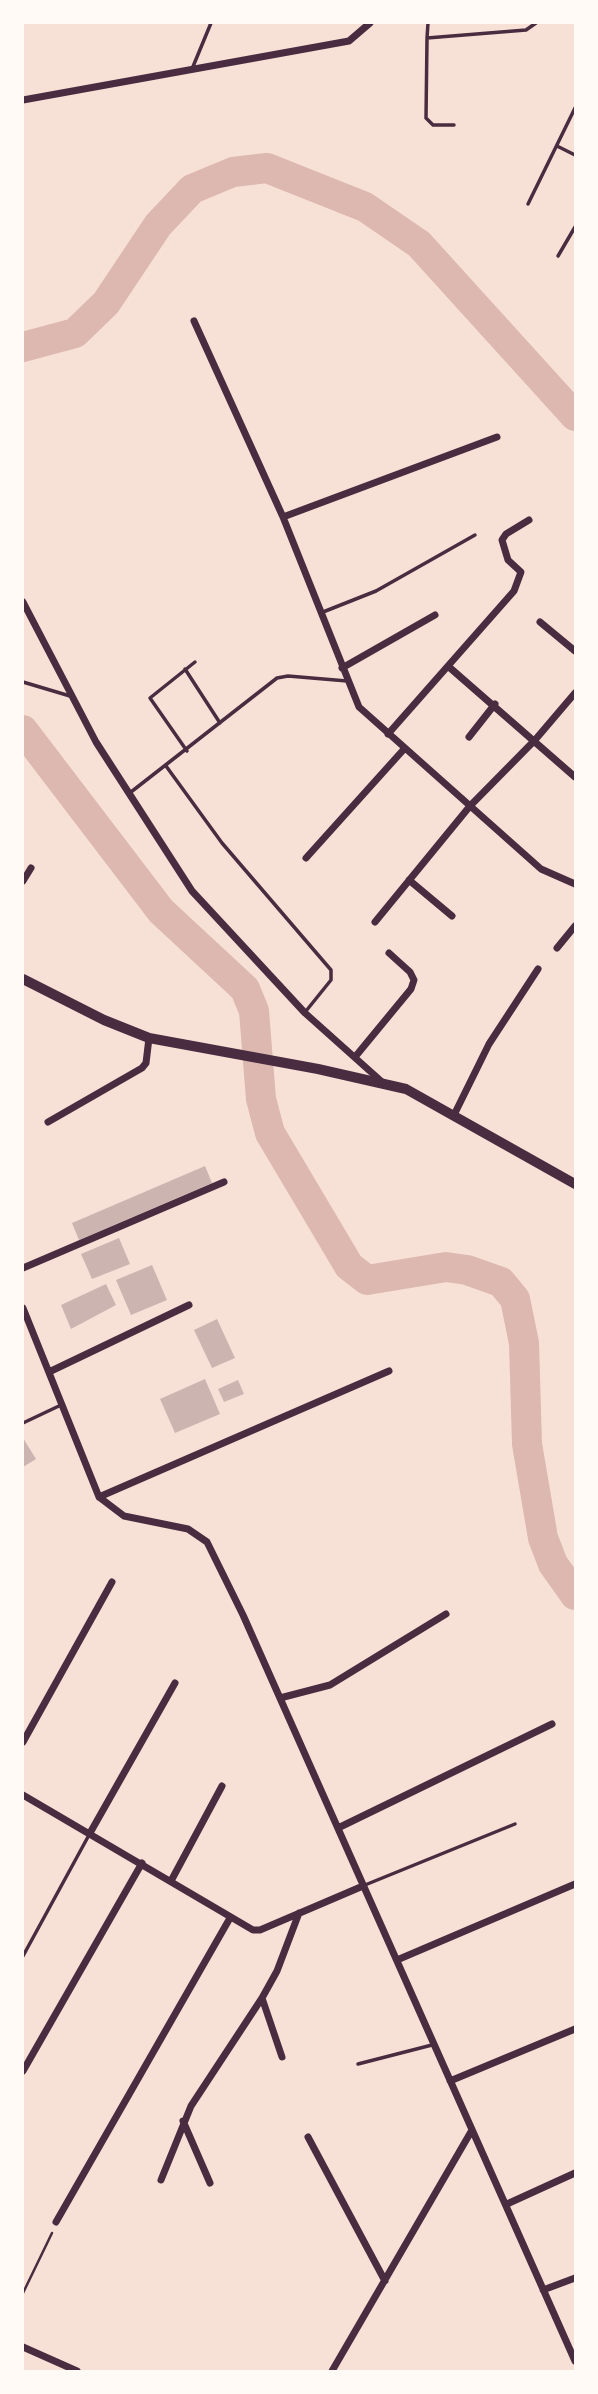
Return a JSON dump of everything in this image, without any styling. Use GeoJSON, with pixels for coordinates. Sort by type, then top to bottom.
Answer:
{"type":"FeatureCollection","features":[{"type":"Feature","properties":{"kind":"street"},"geometry":{"type":"LineString","coordinates":[[23,100],[349,41],[370,23]]}},
{"type":"Feature","properties":{"kind":"street"},"geometry":{"type":"LineString","coordinates":[[194,321],[283,517],[359,706],[541,869],[575,884]]}},
{"type":"Feature","properties":{"kind":"street"},"geometry":{"type":"LineString","coordinates":[[283,517],[497,437]]}},
{"type":"Feature","properties":{"kind":"street"},"geometry":{"type":"LineString","coordinates":[[388,734],[514,591],[521,572],[508,560],[502,540],[506,534],[529,520]]}},
{"type":"Feature","properties":{"kind":"street"},"geometry":{"type":"LineString","coordinates":[[23,602],[70,696],[192,891],[305,1013],[381,1081]]}},
{"type":"Feature","properties":{"kind":"street"},"geometry":{"type":"LineString","coordinates":[[342,668],[435,615]]}},
{"type":"Feature","properties":{"kind":"street"},"geometry":{"type":"LineString","coordinates":[[540,622],[575,651]]}},
{"type":"Feature","properties":{"kind":"street"},"geometry":{"type":"LineString","coordinates":[[449,667],[495,704],[575,777]]}},
{"type":"Feature","properties":{"kind":"street"},"geometry":{"type":"LineString","coordinates":[[375,922],[470,806],[536,740],[575,693]]}},
{"type":"Feature","properties":{"kind":"street"},"geometry":{"type":"LineString","coordinates":[[469,737],[495,704]]}},
{"type":"Feature","properties":{"kind":"street"},"geometry":{"type":"LineString","coordinates":[[306,858],[405,748]]}},
{"type":"Feature","properties":{"kind":"street"},"geometry":{"type":"LineString","coordinates":[[23,881],[31,869]]}},
{"type":"Feature","properties":{"kind":"street"},"geometry":{"type":"LineString","coordinates":[[409,880],[452,916]]}},
{"type":"Feature","properties":{"kind":"street"},"geometry":{"type":"LineString","coordinates":[[557,948],[575,926]]}},
{"type":"Feature","properties":{"kind":"street"},"geometry":{"type":"LineString","coordinates":[[355,1057],[411,989],[414,980],[410,972],[389,953]]}},
{"type":"Feature","properties":{"kind":"street"},"geometry":{"type":"LineString","coordinates":[[454,1115],[489,1044],[538,969]]}},
{"type":"Feature","properties":{"kind":"street"},"geometry":{"type":"LineString","coordinates":[[23,979],[104,1020],[149,1038],[381,1081],[406,1089],[575,1184]]}},
{"type":"Feature","properties":{"kind":"street"},"geometry":{"type":"LineString","coordinates":[[48,1122],[142,1068],[146,1063],[149,1038]]}},
{"type":"Feature","properties":{"kind":"street"},"geometry":{"type":"LineString","coordinates":[[23,1268],[224,1182]]}},
{"type":"Feature","properties":{"kind":"street"},"geometry":{"type":"LineString","coordinates":[[49,1372],[189,1306]]}},
{"type":"Feature","properties":{"kind":"street"},"geometry":{"type":"LineString","coordinates":[[23,1308],[99,1497],[124,1516],[188,1529],[207,1542],[507,2204],[575,2361]]}},
{"type":"Feature","properties":{"kind":"street"},"geometry":{"type":"LineString","coordinates":[[99,1497],[388,1371]]}},
{"type":"Feature","properties":{"kind":"street"},"geometry":{"type":"LineString","coordinates":[[23,1742],[112,1582]]}},
{"type":"Feature","properties":{"kind":"street"},"geometry":{"type":"LineString","coordinates":[[279,1698],[330,1685],[446,1614]]}},
{"type":"Feature","properties":{"kind":"street"},"geometry":{"type":"LineString","coordinates":[[90,1833],[175,1683]]}},
{"type":"Feature","properties":{"kind":"street"},"geometry":{"type":"LineString","coordinates":[[338,1828],[552,1724]]}},
{"type":"Feature","properties":{"kind":"street"},"geometry":{"type":"LineString","coordinates":[[171,1881],[222,1786]]}},
{"type":"Feature","properties":{"kind":"street"},"geometry":{"type":"LineString","coordinates":[[23,1796],[253,1930],[260,1930],[363,1886]]}},
{"type":"Feature","properties":{"kind":"street"},"geometry":{"type":"LineString","coordinates":[[23,2071],[142,1863]]}},
{"type":"Feature","properties":{"kind":"street"},"geometry":{"type":"LineString","coordinates":[[397,1960],[575,1884]]}},
{"type":"Feature","properties":{"kind":"street"},"geometry":{"type":"LineString","coordinates":[[161,2180],[183,2121],[234,2037],[262,1998],[277,1970],[299,1913]]}},
{"type":"Feature","properties":{"kind":"street"},"geometry":{"type":"LineString","coordinates":[[57,2222],[230,1918]]}},
{"type":"Feature","properties":{"kind":"street"},"geometry":{"type":"LineString","coordinates":[[262,1998],[282,2057]]}},
{"type":"Feature","properties":{"kind":"street"},"geometry":{"type":"LineString","coordinates":[[450,2081],[575,2029]]}},
{"type":"Feature","properties":{"kind":"street"},"geometry":{"type":"LineString","coordinates":[[183,2121],[210,2183]]}},
{"type":"Feature","properties":{"kind":"street"},"geometry":{"type":"LineString","coordinates":[[332,2371],[472,2130]]}},
{"type":"Feature","properties":{"kind":"street"},"geometry":{"type":"LineString","coordinates":[[307,2137],[385,2281]]}},
{"type":"Feature","properties":{"kind":"street"},"geometry":{"type":"LineString","coordinates":[[507,2204],[575,2172]]}},
{"type":"Feature","properties":{"kind":"street"},"geometry":{"type":"LineString","coordinates":[[544,2290],[575,2278]]}},
{"type":"Feature","properties":{"kind":"street"},"geometry":{"type":"LineString","coordinates":[[23,2347],[77,2371]]}},
{"type":"Feature","properties":{"kind":"lane"},"geometry":{"type":"LineString","coordinates":[[192,69],[211,23]]}},
{"type":"Feature","properties":{"kind":"lane"},"geometry":{"type":"LineString","coordinates":[[428,23],[426,118],[433,125],[454,125]]}},
{"type":"Feature","properties":{"kind":"lane"},"geometry":{"type":"LineString","coordinates":[[427,38],[526,30],[536,23]]}},
{"type":"Feature","properties":{"kind":"lane"},"geometry":{"type":"LineString","coordinates":[[528,204],[575,108]]}},
{"type":"Feature","properties":{"kind":"lane"},"geometry":{"type":"LineString","coordinates":[[556,146],[575,155]]}},
{"type":"Feature","properties":{"kind":"lane"},"geometry":{"type":"LineString","coordinates":[[558,256],[575,227]]}},
{"type":"Feature","properties":{"kind":"lane"},"geometry":{"type":"LineString","coordinates":[[321,613],[376,590],[475,535]]}},
{"type":"Feature","properties":{"kind":"lane"},"geometry":{"type":"LineString","coordinates":[[187,751],[150,698],[195,662]]}},
{"type":"Feature","properties":{"kind":"lane"},"geometry":{"type":"LineString","coordinates":[[185,669],[221,724]]}},
{"type":"Feature","properties":{"kind":"lane"},"geometry":{"type":"LineString","coordinates":[[129,793],[187,751],[277,678],[288,676],[347,681]]}},
{"type":"Feature","properties":{"kind":"lane"},"geometry":{"type":"LineString","coordinates":[[23,682],[70,696]]}},
{"type":"Feature","properties":{"kind":"lane"},"geometry":{"type":"LineString","coordinates":[[166,766],[222,842],[331,970],[331,980],[305,1013]]}},
{"type":"Feature","properties":{"kind":"lane"},"geometry":{"type":"LineString","coordinates":[[23,1423],[63,1404]]}},
{"type":"Feature","properties":{"kind":"lane"},"geometry":{"type":"LineString","coordinates":[[363,1886],[515,1824]]}},
{"type":"Feature","properties":{"kind":"lane"},"geometry":{"type":"LineString","coordinates":[[23,1956],[90,1833]]}},
{"type":"Feature","properties":{"kind":"lane"},"geometry":{"type":"LineString","coordinates":[[358,2064],[434,2044]]}},
{"type":"Feature","properties":{"kind":"path"},"geometry":{"type":"LineString","coordinates":[[23,2293],[57,2222]]}},
{"type":"Feature","properties":{"kind":"building"},"geometry":{"type":"Polygon","coordinates":[[[205,1166],[212,1183],[79,1240],[72,1223],[205,1166]]]}},
{"type":"Feature","properties":{"kind":"building"},"geometry":{"type":"Polygon","coordinates":[[[119,1238],[130,1264],[92,1279],[81,1254],[119,1238]]]}},
{"type":"Feature","properties":{"kind":"building"},"geometry":{"type":"Polygon","coordinates":[[[152,1265],[167,1300],[131,1315],[116,1280],[152,1265]]]}},
{"type":"Feature","properties":{"kind":"building"},"geometry":{"type":"Polygon","coordinates":[[[106,1284],[116,1305],[71,1329],[61,1305],[106,1284]]]}},
{"type":"Feature","properties":{"kind":"building"},"geometry":{"type":"Polygon","coordinates":[[[217,1319],[235,1358],[212,1368],[194,1330],[217,1319]]]}},
{"type":"Feature","properties":{"kind":"building"},"geometry":{"type":"Polygon","coordinates":[[[205,1379],[220,1414],[175,1433],[160,1399],[205,1379]]]}},
{"type":"Feature","properties":{"kind":"building"},"geometry":{"type":"Polygon","coordinates":[[[238,1380],[244,1394],[224,1402],[218,1389],[238,1380]]]}},
{"type":"Feature","properties":{"kind":"building"},"geometry":{"type":"Polygon","coordinates":[[[23,1438],[36,1459],[23,1467],[23,1438]]]}},
{"type":"Feature","properties":{"kind":"waterway"},"geometry":{"type":"LineString","coordinates":[[23,347],[75,333],[106,303],[158,225],[192,189],[233,172],[267,168],[365,207],[419,244],[575,416]]}},
{"type":"Feature","properties":{"kind":"waterway"},"geometry":{"type":"LineString","coordinates":[[23,730],[161,911],[245,989],[254,1011],[261,1099],[270,1133],[349,1266],[367,1280],[446,1267],[467,1270],[501,1282],[515,1299],[524,1343],[527,1444],[543,1538],[553,1564],[575,1595]]}}]}
